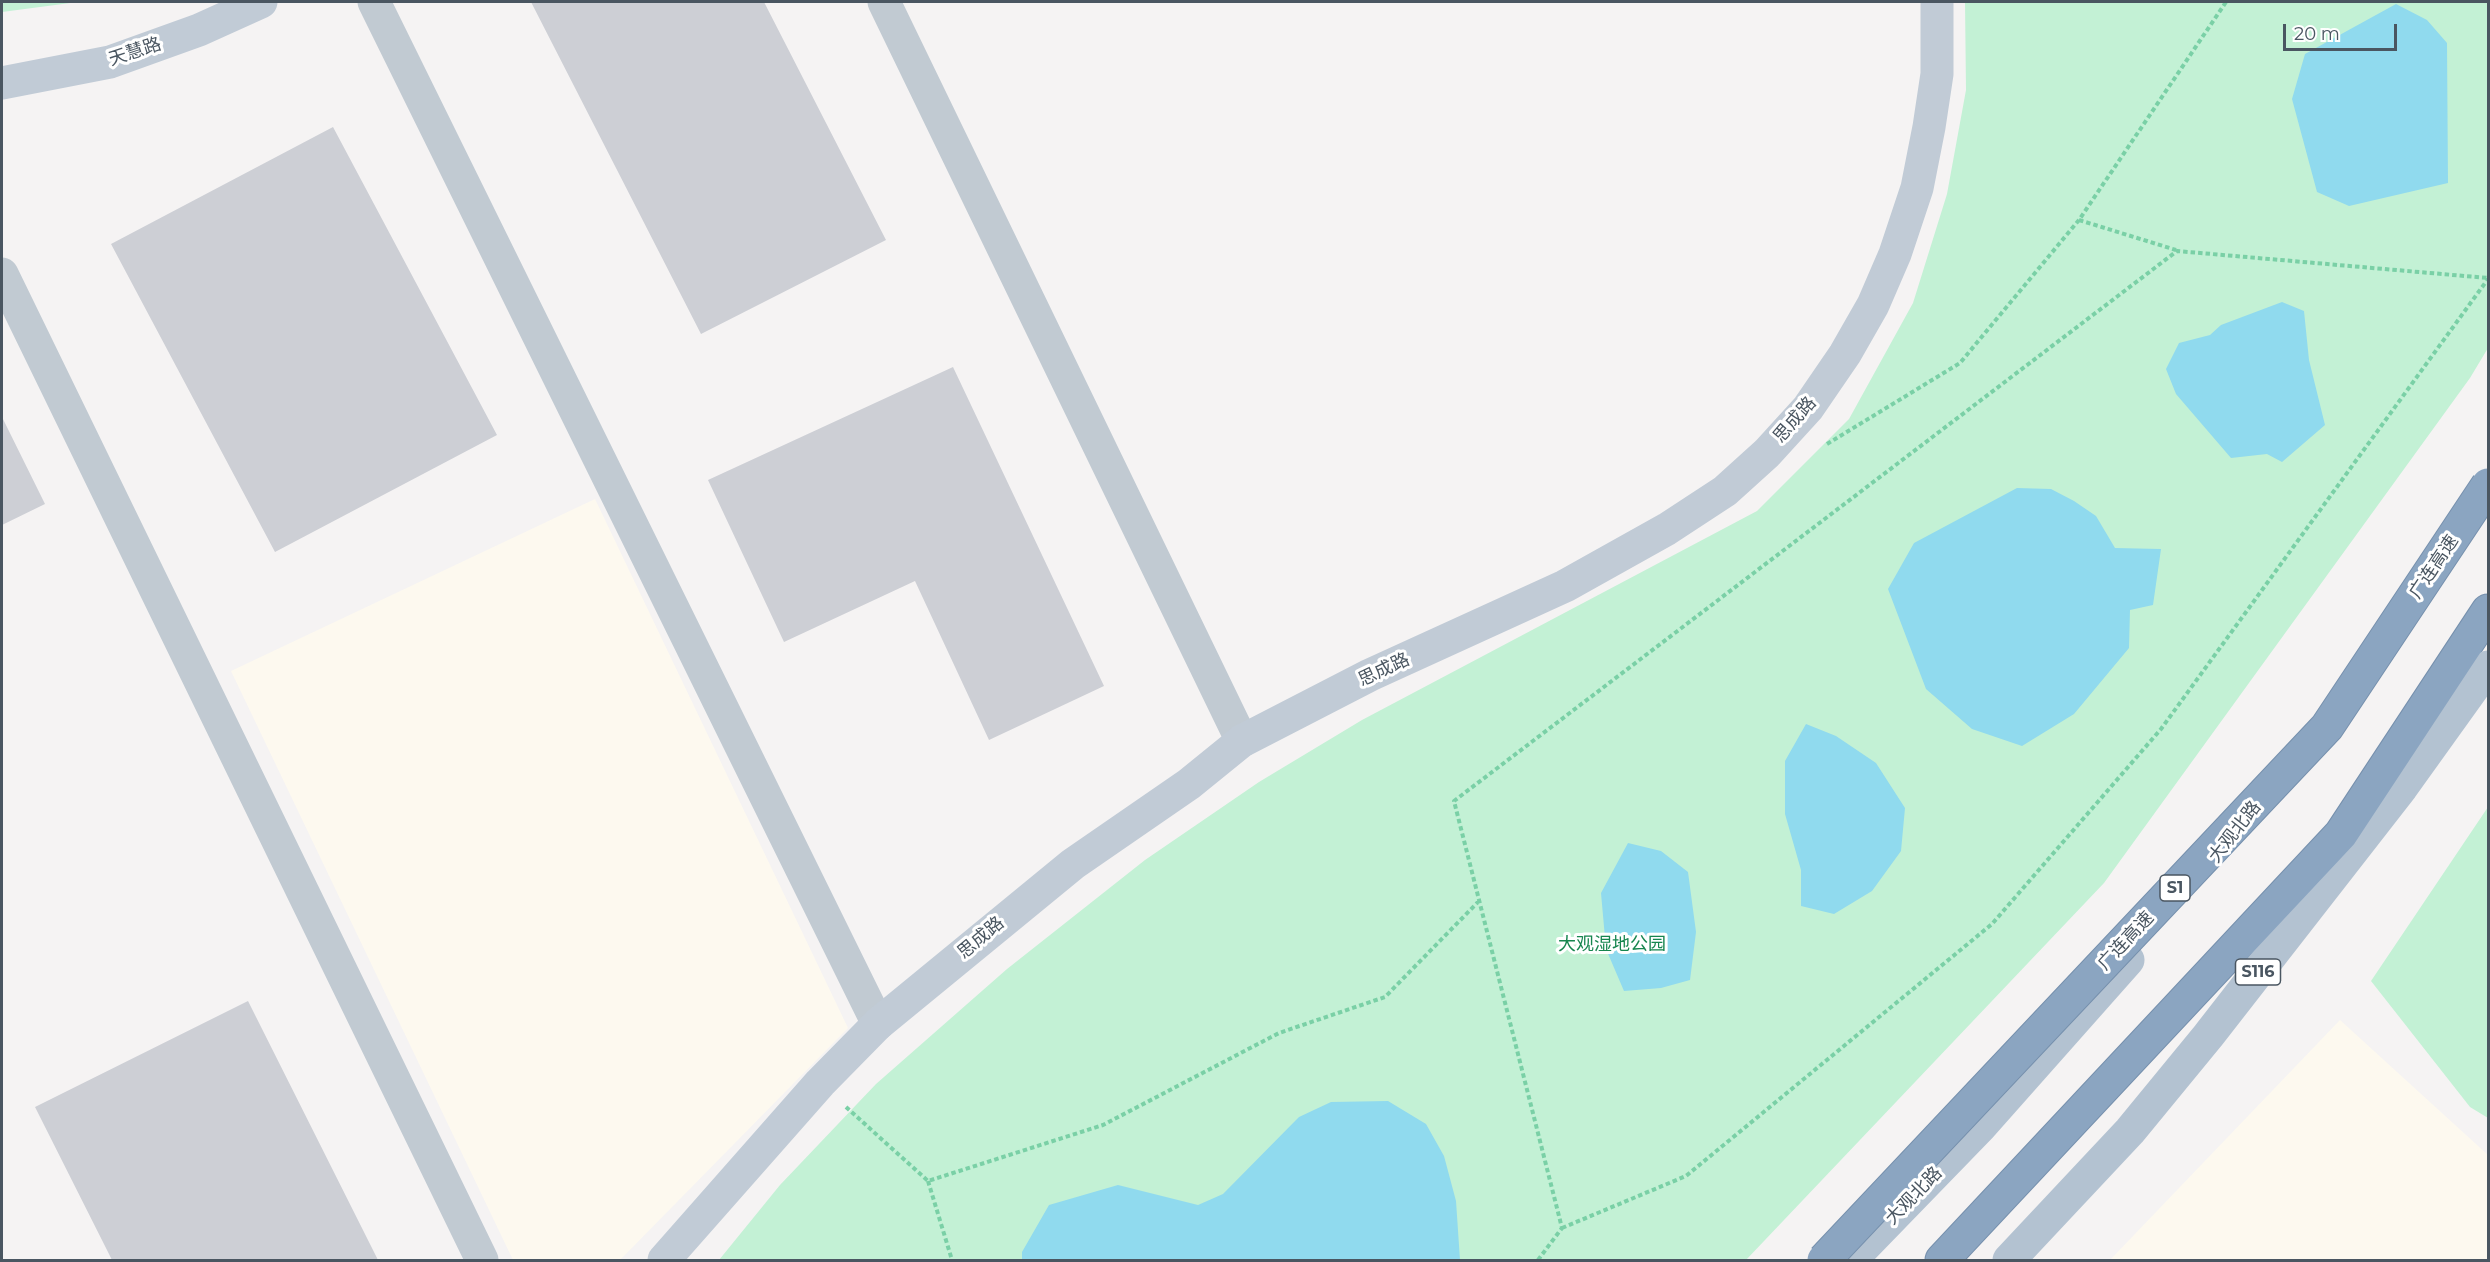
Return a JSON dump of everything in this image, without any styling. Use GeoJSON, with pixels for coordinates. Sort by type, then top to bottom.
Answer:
{"type":"FeatureCollection","features":[{"type":"Feature","properties":{"kind":"highway","name":"广连高速"},"geometry":{"type":"LineString","coordinates":[[1824,1260],[2327,727],[2488,484]]}},
{"type":"Feature","properties":{"kind":"highway"},"geometry":{"type":"LineString","coordinates":[[1941,1260],[2341,834],[2488,610]]}},
{"type":"Feature","properties":{"kind":"main road","name":"大观北路"},"geometry":{"type":"LineString","coordinates":[[1851,1260],[1980,1127],[2203,873],[2312,733],[2411,599],[2488,484]]}},
{"type":"Feature","properties":{"kind":"main road","name":"S116"},"geometry":{"type":"LineString","coordinates":[[2009,1260],[2130,1131],[2208,1036],[2402,787],[2488,667]]}},
{"type":"Feature","properties":{"kind":"street","name":"天慧路"},"geometry":{"type":"LineString","coordinates":[[2,83],[110,62],[199,30],[261,2]]}},
{"type":"Feature","properties":{"kind":"street"},"geometry":{"type":"LineString","coordinates":[[374,2],[878,1024]]}},
{"type":"Feature","properties":{"kind":"street"},"geometry":{"type":"LineString","coordinates":[[884,2],[1242,741]]}},
{"type":"Feature","properties":{"kind":"street","name":"思成路"},"geometry":{"type":"LineString","coordinates":[[664,1260],[820,1083],[878,1024],[1073,864],[1189,784],[1242,741],[1370,675],[1565,586],[1686,517],[1725,491],[1767,453],[1808,408],[1845,354],[1873,305],[1895,254],[1917,188],[1929,128],[1937,74],[1937,2]]}},
{"type":"Feature","properties":{"kind":"street"},"geometry":{"type":"LineString","coordinates":[[2,274],[482,1260]]}},
{"type":"Feature","properties":{"kind":"path"},"geometry":{"type":"LineString","coordinates":[[1819,449],[1960,363],[2079,220],[2226,2]]}},
{"type":"Feature","properties":{"kind":"path"},"geometry":{"type":"LineString","coordinates":[[2079,220],[2176,251],[2488,278]]}},
{"type":"Feature","properties":{"kind":"path"},"geometry":{"type":"LineString","coordinates":[[1562,1228],[1454,801],[2176,251]]}},
{"type":"Feature","properties":{"kind":"path"},"geometry":{"type":"LineString","coordinates":[[1538,1260],[1562,1228],[1686,1176],[1992,924],[2161,729],[2488,278]]}},
{"type":"Feature","properties":{"kind":"path"},"geometry":{"type":"LineString","coordinates":[[928,1182],[1103,1125],[1279,1033],[1385,996],[1480,900]]}},
{"type":"Feature","properties":{"kind":"path"},"geometry":{"type":"LineString","coordinates":[[820,1083],[928,1182],[952,1260]]}},
{"type":"Feature","properties":{"kind":"shaded area"},"geometry":{"type":"Polygon","coordinates":[[[595,499],[848,1028],[620,1260],[513,1260],[231,671],[595,499]]]}},
{"type":"Feature","properties":{"kind":"shaded area"},"geometry":{"type":"Polygon","coordinates":[[[2340,1020],[2488,1155],[2488,1260],[2110,1260],[2340,1020]]]}},
{"type":"Feature","properties":{"kind":"green space"},"geometry":{"type":"Polygon","coordinates":[[[2,2],[78,2],[2,12],[2,2]]]}},
{"type":"Feature","properties":{"kind":"green space","name":"大观湿地公园"},"geometry":{"type":"Polygon","coordinates":[[[1965,2],[2488,2],[2488,348],[2470,378],[2104,883],[1746,1260],[719,1260],[780,1185],[876,1084],[1007,969],[1145,860],[1259,782],[1362,720],[1757,511],[1849,419],[1913,303],[1947,194],[1966,90],[1965,2]]]}},
{"type":"Feature","properties":{"kind":"green space"},"geometry":{"type":"Polygon","coordinates":[[[2488,807],[2488,1118],[2470,1107],[2371,981],[2488,807]]]}},
{"type":"Feature","properties":{"kind":"water"},"geometry":{"type":"Polygon","coordinates":[[[2396,4],[2427,20],[2447,43],[2448,183],[2349,206],[2317,192],[2292,99],[2305,54],[2396,4]]]}},
{"type":"Feature","properties":{"kind":"water"},"geometry":{"type":"Polygon","coordinates":[[[2282,302],[2304,311],[2309,360],[2325,425],[2282,462],[2267,454],[2231,458],[2176,394],[2166,369],[2179,343],[2210,335],[2221,325],[2282,302]]]}},
{"type":"Feature","properties":{"kind":"water"},"geometry":{"type":"Polygon","coordinates":[[[2017,488],[2051,489],[2074,501],[2096,516],[2115,548],[2161,549],[2153,605],[2130,610],[2129,648],[2074,714],[2022,746],[1972,729],[1926,689],[1888,589],[1914,543],[2017,488]]]}},
{"type":"Feature","properties":{"kind":"water"},"geometry":{"type":"Polygon","coordinates":[[[1806,724],[1836,736],[1876,763],[1905,808],[1901,851],[1872,891],[1834,914],[1801,906],[1801,870],[1785,814],[1785,761],[1806,724]]]}},
{"type":"Feature","properties":{"kind":"water"},"geometry":{"type":"Polygon","coordinates":[[[1628,843],[1661,851],[1688,872],[1696,932],[1690,980],[1661,988],[1624,991],[1606,949],[1601,893],[1628,843]]]}},
{"type":"Feature","properties":{"kind":"water"},"geometry":{"type":"Polygon","coordinates":[[[1388,1101],[1426,1124],[1444,1156],[1456,1201],[1460,1260],[1022,1260],[1022,1252],[1049,1205],[1118,1185],[1198,1205],[1223,1194],[1299,1117],[1331,1102],[1388,1101]]]}},
{"type":"Feature","properties":{"kind":"building"},"geometry":{"type":"Polygon","coordinates":[[[531,2],[764,2],[886,240],[701,334],[531,2]]]}},
{"type":"Feature","properties":{"kind":"building"},"geometry":{"type":"Polygon","coordinates":[[[333,127],[497,435],[275,552],[111,244],[333,127]]]}},
{"type":"Feature","properties":{"kind":"building"},"geometry":{"type":"Polygon","coordinates":[[[953,367],[1104,686],[989,740],[915,581],[784,642],[708,480],[953,367]]]}},
{"type":"Feature","properties":{"kind":"building"},"geometry":{"type":"Polygon","coordinates":[[[2,417],[45,504],[2,525],[2,417]]]}},
{"type":"Feature","properties":{"kind":"building"},"geometry":{"type":"Polygon","coordinates":[[[248,1001],[378,1260],[112,1260],[35,1107],[248,1001]]]}}]}
